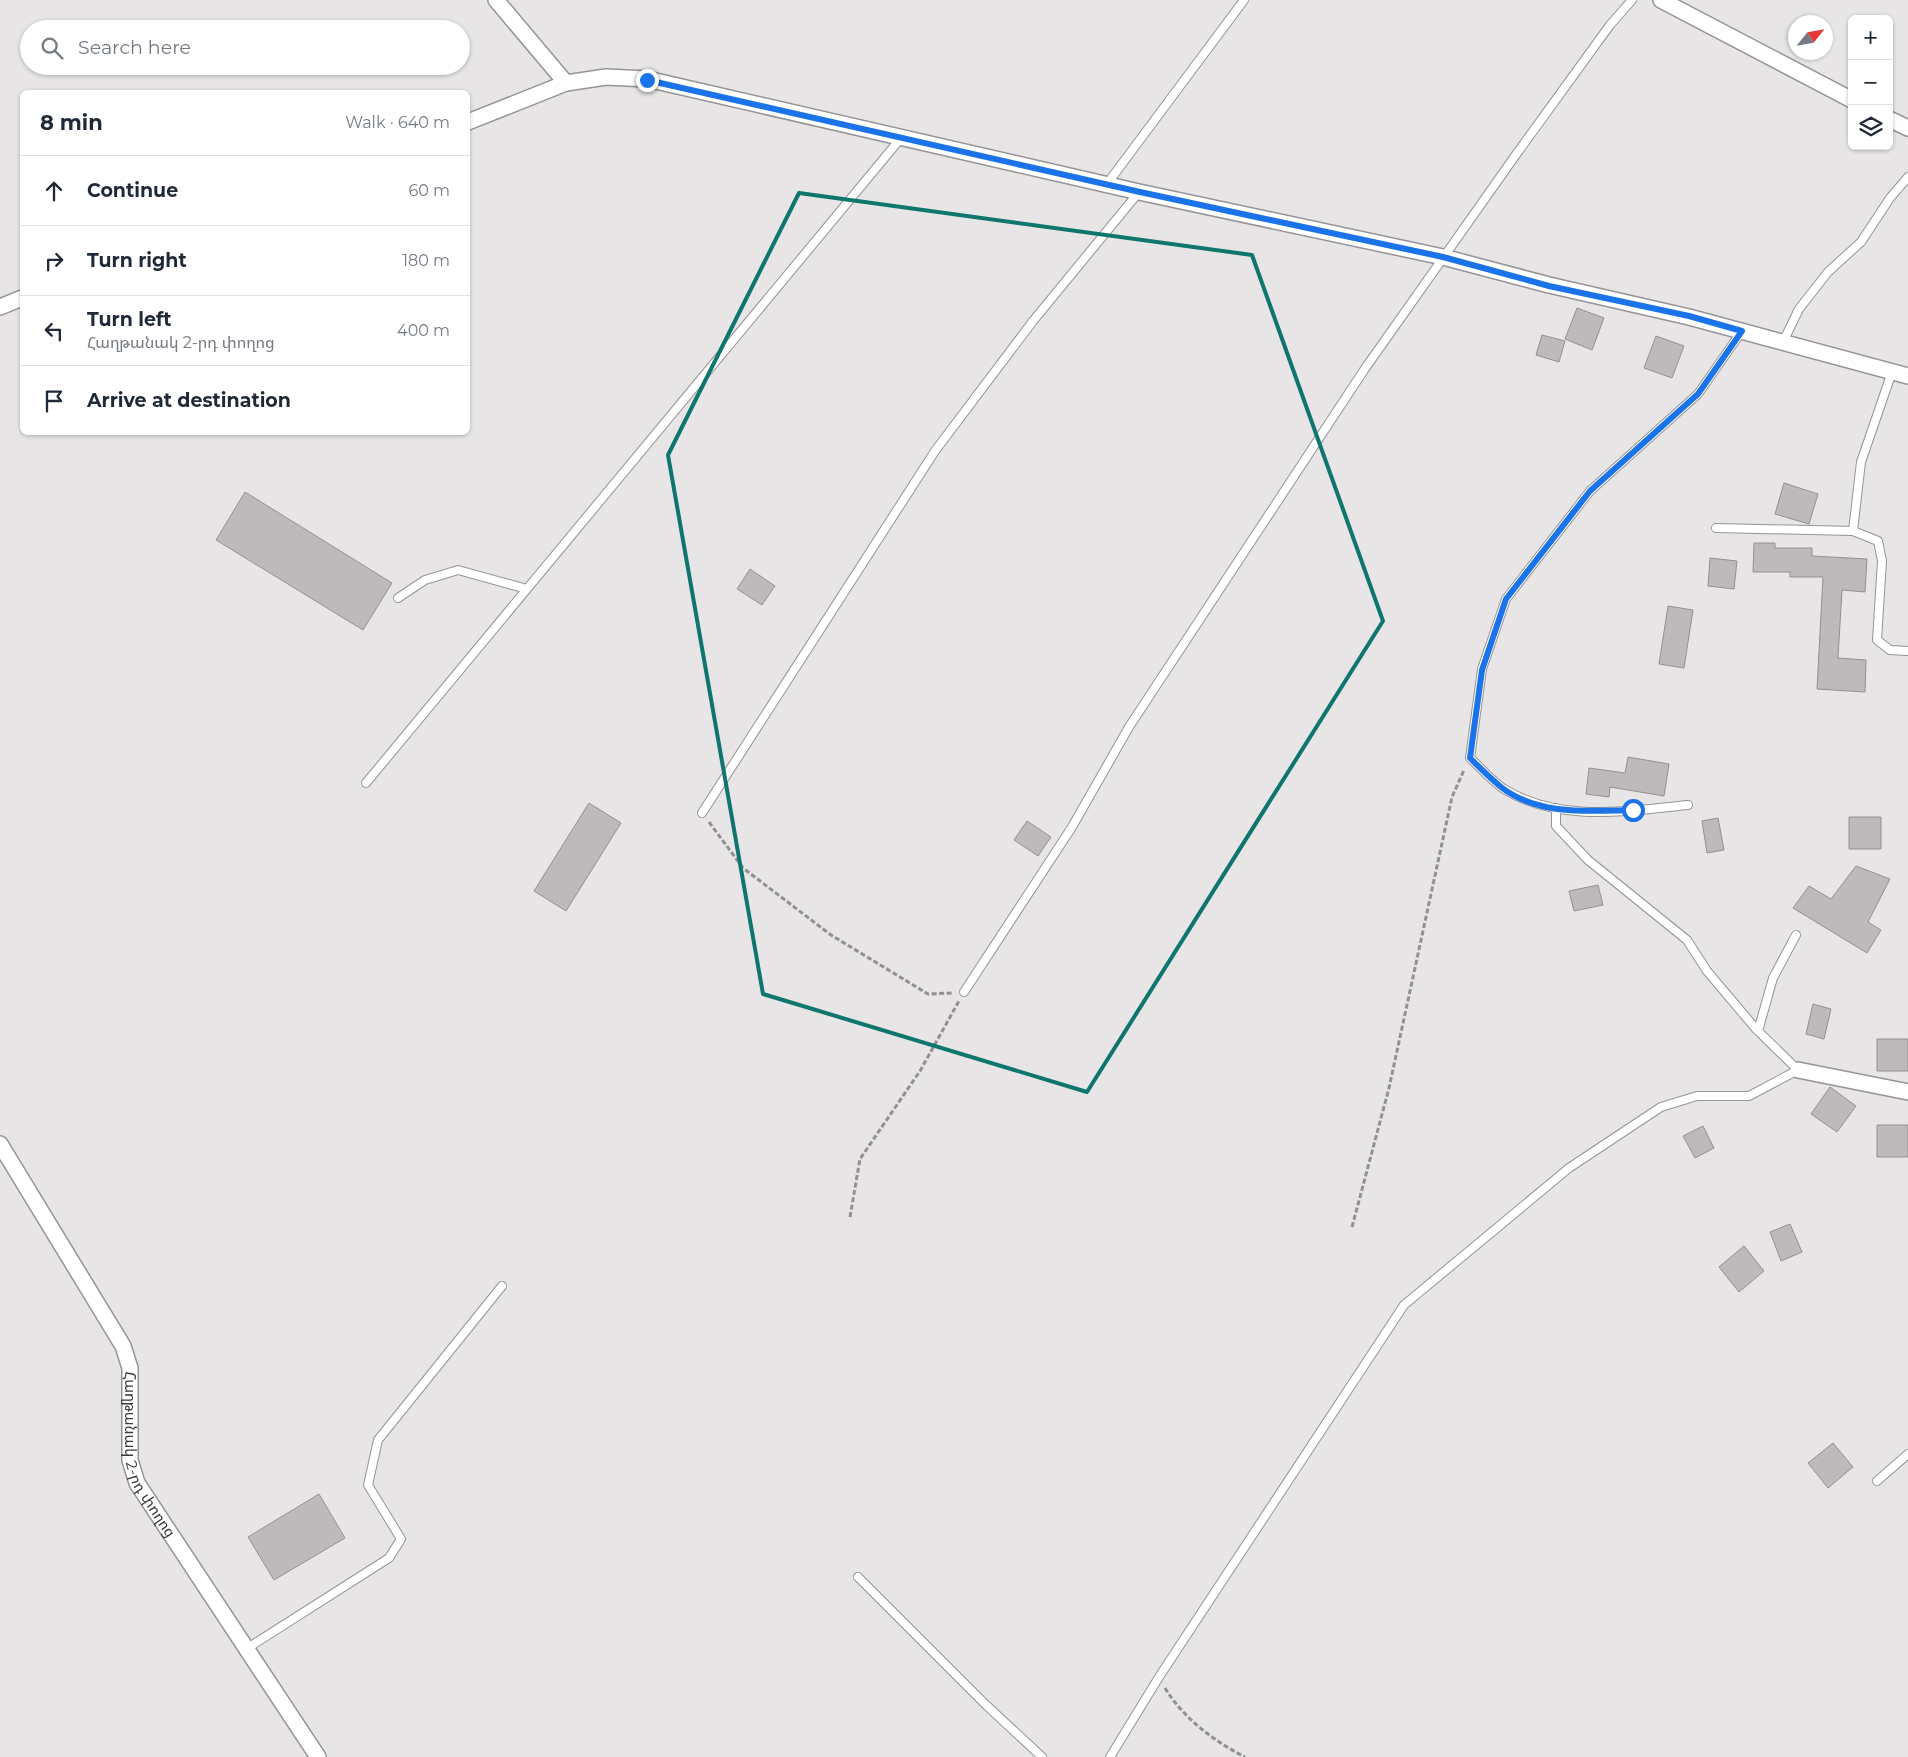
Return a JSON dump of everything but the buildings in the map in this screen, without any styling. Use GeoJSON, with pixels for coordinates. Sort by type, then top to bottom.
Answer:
{"type":"FeatureCollection","features":[{"type":"Feature","properties":{"kind":"street"},"geometry":{"type":"LineString","coordinates":[[496,0],[566,83]]}},
{"type":"Feature","properties":{"kind":"street"},"geometry":{"type":"LineString","coordinates":[[1661,0],[1848,98]]}},
{"type":"Feature","properties":{"kind":"street"},"geometry":{"type":"LineString","coordinates":[[470,121],[566,83],[606,76],[647,80],[1140,192],[1443,257],[1540,283],[1689,316],[1908,376]]}},
{"type":"Feature","properties":{"kind":"street"},"geometry":{"type":"LineString","coordinates":[[1893,121],[1908,128]]}},
{"type":"Feature","properties":{"kind":"street"},"geometry":{"type":"LineString","coordinates":[[0,307],[20,299]]}},
{"type":"Feature","properties":{"kind":"street"},"geometry":{"type":"LineString","coordinates":[[1798,1070],[1908,1092]]}},
{"type":"Feature","properties":{"kind":"street","name":"Հաղթանակ 2-րդ փողոց"},"geometry":{"type":"LineString","coordinates":[[0,1144],[123,1346],[130,1368],[130,1460],[138,1483],[318,1757]]}},
{"type":"Feature","properties":{"kind":"lane"},"geometry":{"type":"LineString","coordinates":[[1107,184],[1244,0]]}},
{"type":"Feature","properties":{"kind":"lane"},"geometry":{"type":"LineString","coordinates":[[964,992],[1072,827],[1129,727],[1364,370],[1605,32],[1632,0]]}},
{"type":"Feature","properties":{"kind":"lane"},"geometry":{"type":"LineString","coordinates":[[366,783],[901,138]]}},
{"type":"Feature","properties":{"kind":"lane"},"geometry":{"type":"LineString","coordinates":[[1783,342],[1799,309],[1828,272],[1861,242],[1890,198],[1908,177]]}},
{"type":"Feature","properties":{"kind":"lane"},"geometry":{"type":"LineString","coordinates":[[702,813],[935,451],[1033,321],[1140,192]]}},
{"type":"Feature","properties":{"kind":"lane"},"geometry":{"type":"LineString","coordinates":[[1688,805],[1574,812],[1532,804],[1502,788],[1470,758],[1482,670],[1506,599],[1590,491],[1698,394],[1742,331]]}},
{"type":"Feature","properties":{"kind":"lane"},"geometry":{"type":"LineString","coordinates":[[1854,530],[1861,462],[1892,372]]}},
{"type":"Feature","properties":{"kind":"lane"},"geometry":{"type":"LineString","coordinates":[[1716,528],[1854,530],[1878,541],[1882,561],[1877,640],[1890,650],[1908,651]]}},
{"type":"Feature","properties":{"kind":"lane"},"geometry":{"type":"LineString","coordinates":[[398,598],[425,580],[458,570],[527,589]]}},
{"type":"Feature","properties":{"kind":"lane"},"geometry":{"type":"LineString","coordinates":[[1110,1757],[1159,1678],[1404,1305],[1568,1168],[1661,1107],[1697,1096],[1749,1096],[1798,1070],[1758,1030],[1707,971],[1687,940],[1588,860],[1556,826],[1556,808]]}},
{"type":"Feature","properties":{"kind":"lane"},"geometry":{"type":"LineString","coordinates":[[1758,1030],[1773,978],[1796,935]]}},
{"type":"Feature","properties":{"kind":"lane"},"geometry":{"type":"LineString","coordinates":[[246,1649],[389,1558],[401,1539],[368,1485],[378,1440],[502,1286]]}},
{"type":"Feature","properties":{"kind":"lane"},"geometry":{"type":"LineString","coordinates":[[1877,1481],[1908,1454]]}},
{"type":"Feature","properties":{"kind":"lane"},"geometry":{"type":"LineString","coordinates":[[858,1577],[985,1704],[1042,1757]]}},
{"type":"Feature","properties":{"kind":"path"},"geometry":{"type":"LineString","coordinates":[[1352,1227],[1391,1078],[1452,798],[1470,758]]}},
{"type":"Feature","properties":{"kind":"path"},"geometry":{"type":"LineString","coordinates":[[702,813],[743,868],[831,935],[928,994],[964,992]]}},
{"type":"Feature","properties":{"kind":"path"},"geometry":{"type":"LineString","coordinates":[[850,1216],[860,1159],[920,1071],[964,992]]}},
{"type":"Feature","properties":{"kind":"path"},"geometry":{"type":"LineString","coordinates":[[1159,1678],[1176,1705],[1219,1744],[1245,1757]]}},
{"type":"Feature","properties":{"kind":"highlighted area"},"geometry":{"type":"Polygon","coordinates":[[[799,193],[1252,255],[1383,621],[1087,1092],[763,994],[668,455],[799,193]]]}},
{"type":"Feature","properties":{"kind":"route"},"geometry":{"type":"LineString","coordinates":[[647,80],[1140,192],[1443,257],[1549,286],[1689,316],[1742,331],[1698,394],[1590,491],[1506,599],[1482,670],[1470,758],[1502,788],[1532,804],[1574,812],[1633,810]]}}]}
